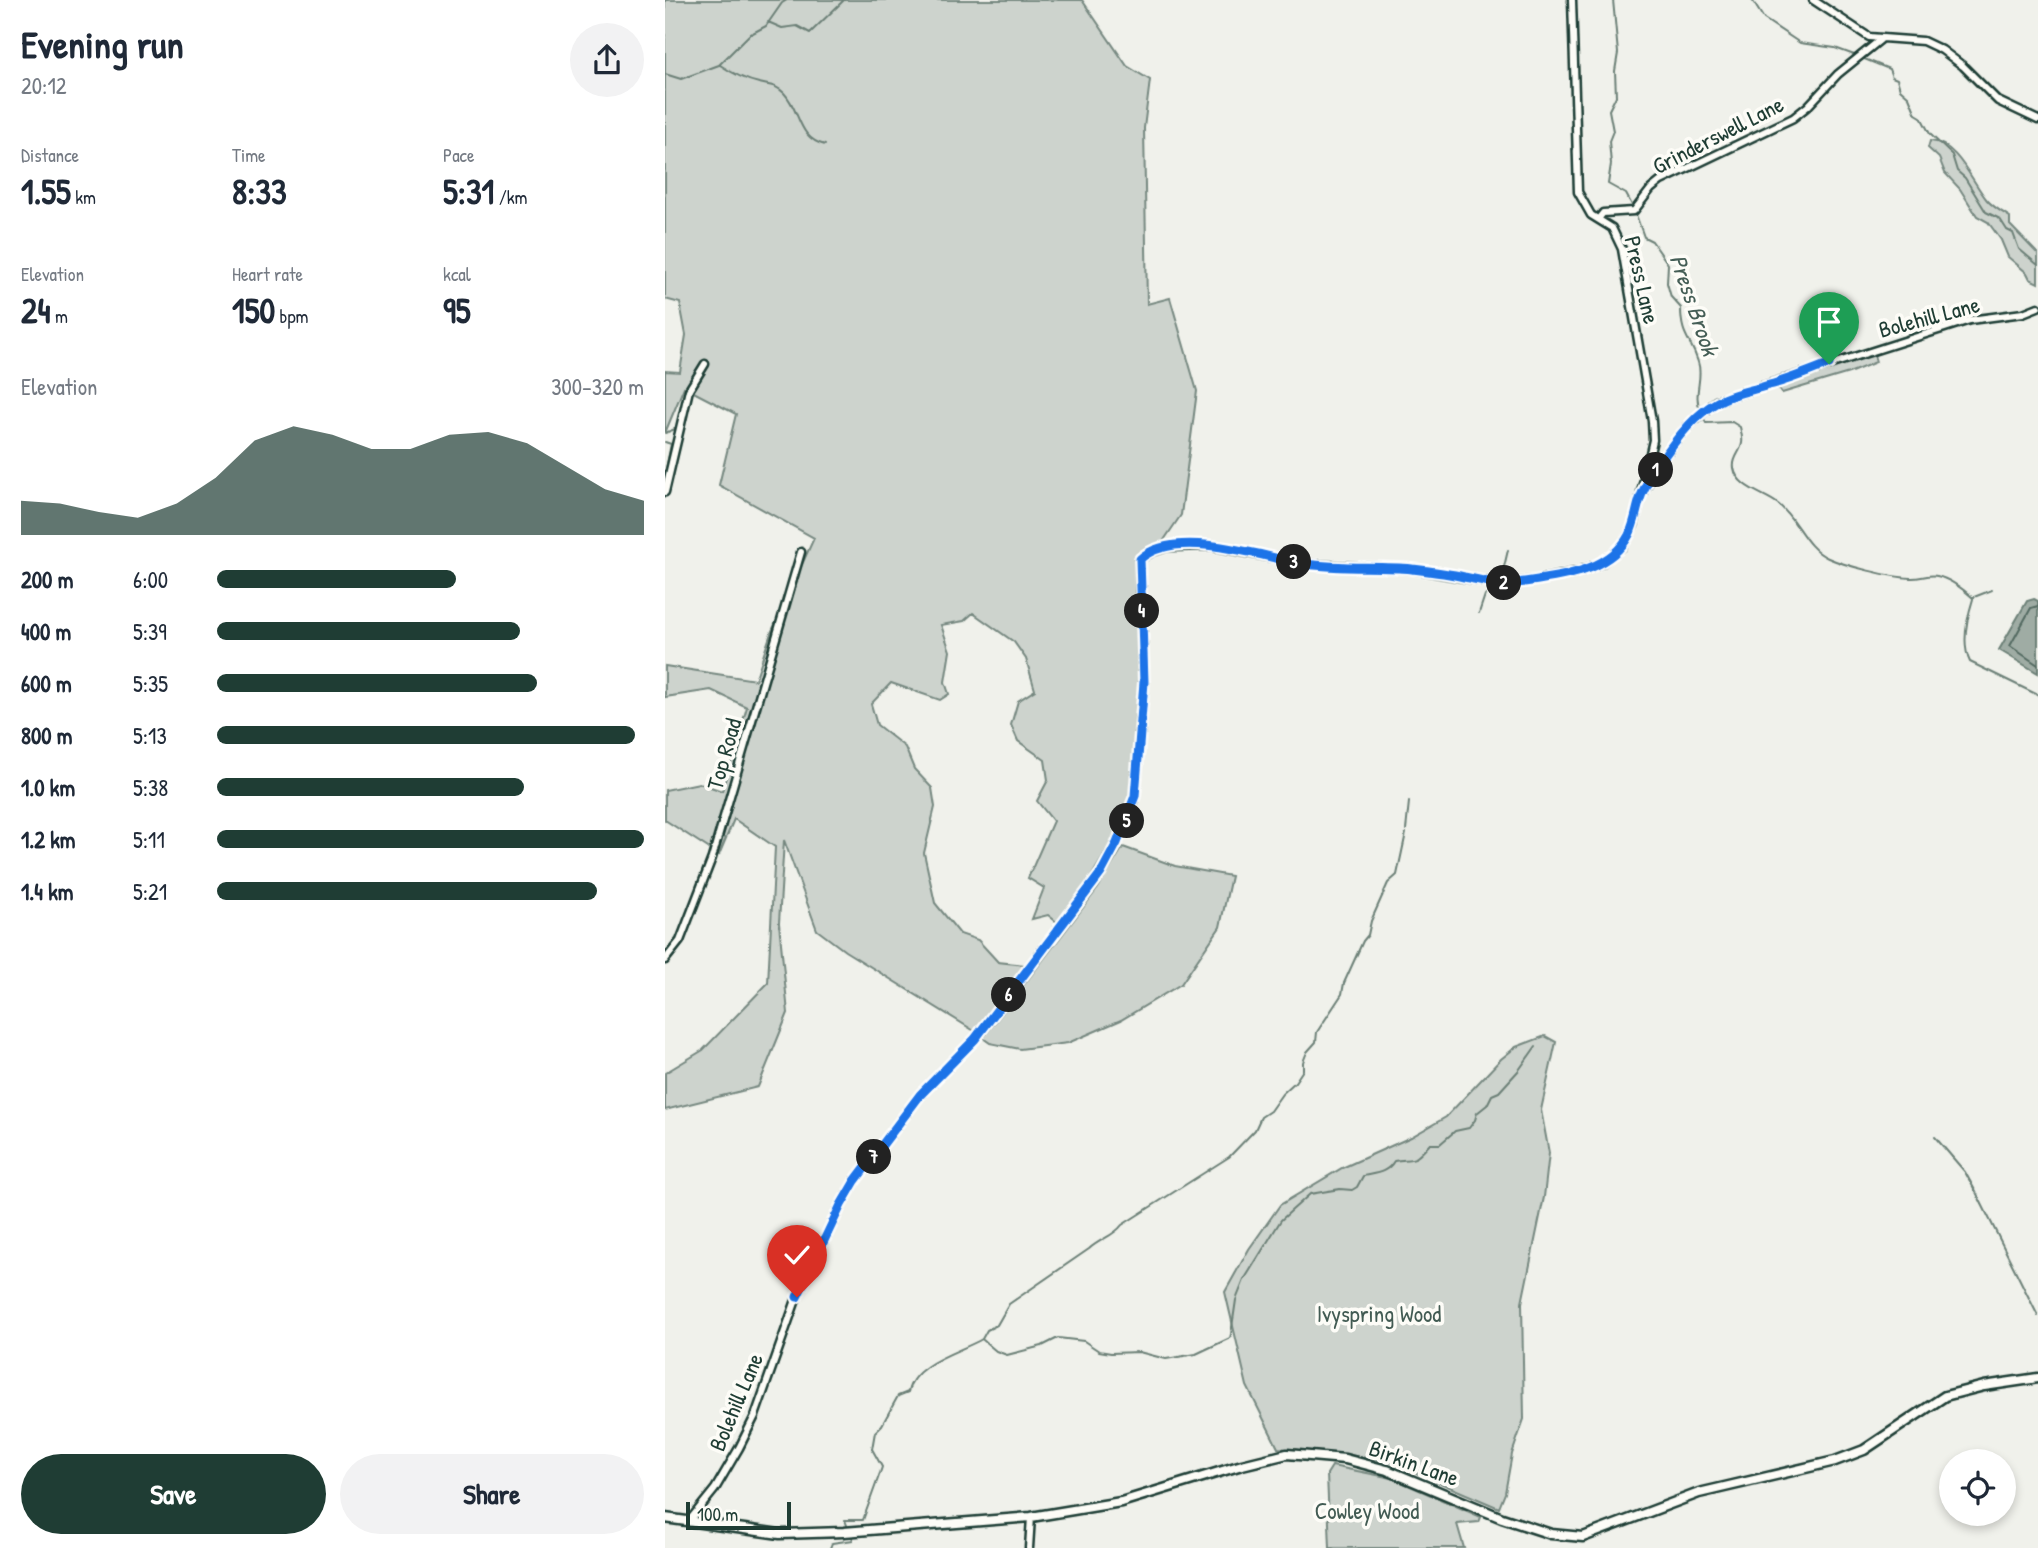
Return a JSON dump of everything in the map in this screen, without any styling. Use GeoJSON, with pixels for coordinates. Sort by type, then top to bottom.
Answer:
{"type":"FeatureCollection","features":[{"type":"Feature","properties":{"kind":"street","name":"Press Lane"},"geometry":{"type":"LineString","coordinates":[[1572,0],[1578,192],[1591,215],[1612,228],[1622,249],[1652,421],[1653,440],[1640,497]]}},
{"type":"Feature","properties":{"kind":"street"},"geometry":{"type":"LineString","coordinates":[[1813,0],[1869,37],[1880,40],[1923,41],[1943,50],[1963,66],[1997,101],[2038,120]]}},
{"type":"Feature","properties":{"kind":"street","name":"Grinderswell Lane"},"geometry":{"type":"LineString","coordinates":[[1599,218],[1603,213],[1634,211],[1661,181],[1793,118],[1808,106],[1837,74],[1880,40]]}},
{"type":"Feature","properties":{"kind":"street","name":"Bolehill Lane"},"geometry":{"type":"LineString","coordinates":[[690,1520],[715,1489],[755,1416],[797,1297],[855,1181],[920,1095],[975,1039],[1101,873],[1117,843],[1135,796],[1142,734],[1144,682],[1140,559],[1167,547],[1211,546],[1306,564],[1412,569],[1500,584],[1538,580],[1579,571],[1602,563],[1622,547],[1630,534],[1640,497],[1664,457],[1698,416],[1716,401],[1932,331],[1970,320],[2023,313],[2038,307]]}},
{"type":"Feature","properties":{"kind":"street"},"geometry":{"type":"LineString","coordinates":[[665,492],[689,390],[705,364]]}},
{"type":"Feature","properties":{"kind":"street","name":"Top Road"},"geometry":{"type":"LineString","coordinates":[[665,960],[680,941],[712,858],[801,552]]}},
{"type":"Feature","properties":{"kind":"street","name":"Birkin Lane"},"geometry":{"type":"LineString","coordinates":[[665,1518],[770,1533],[844,1532],[1031,1517],[1121,1502],[1287,1454],[1345,1459],[1388,1470],[1514,1522],[1551,1534],[1583,1537],[1699,1493],[1835,1461],[1864,1450],[1945,1396],[1958,1391],[2038,1378]]}},
{"type":"Feature","properties":{"kind":"street"},"geometry":{"type":"LineString","coordinates":[[1029,1548],[1031,1517]]}},
{"type":"Feature","properties":{"kind":"green space"},"geometry":{"type":"Polygon","coordinates":[[[665,0],[1082,0],[1127,66],[1150,80],[1144,128],[1147,304],[1170,298],[1197,391],[1181,515],[1160,546],[1136,558],[1135,563],[1135,618],[1139,622],[1141,681],[1133,797],[1118,832],[1088,882],[1058,923],[1048,915],[1032,919],[1044,888],[1028,878],[1053,821],[1037,801],[1048,780],[1045,760],[1018,741],[1011,725],[1018,701],[1035,690],[1026,659],[1014,642],[973,613],[964,621],[941,625],[950,651],[945,682],[949,694],[940,700],[891,683],[871,704],[877,725],[905,747],[914,769],[932,788],[935,807],[924,853],[935,903],[960,934],[978,940],[998,962],[1025,965],[976,1032],[845,951],[817,930],[784,840],[779,923],[788,1013],[758,1087],[665,1110],[665,1073],[703,1050],[768,983],[775,847],[734,819],[719,855],[665,820],[665,790],[699,783],[722,791],[747,707],[711,690],[665,697],[665,666],[755,680],[771,633],[814,538],[719,485],[736,414],[684,387],[665,433],[665,371],[680,372],[686,335],[680,303],[665,299],[665,0]]]}},
{"type":"Feature","properties":{"kind":"green space"},"geometry":{"type":"Polygon","coordinates":[[[1930,141],[1940,143],[1956,155],[1987,200],[2010,217],[2010,225],[2038,254],[2038,283],[2030,279],[2027,273],[2008,257],[2001,240],[1988,222],[1977,216],[1960,189],[1945,173],[1939,158],[1928,148],[1930,141]]]}},
{"type":"Feature","properties":{"kind":"green space"},"geometry":{"type":"Polygon","coordinates":[[[1874,355],[1876,362],[1849,373],[1782,393],[1777,386],[1844,362],[1874,355]]]}},
{"type":"Feature","properties":{"kind":"green space"},"geometry":{"type":"Polygon","coordinates":[[[1123,847],[1175,866],[1231,876],[1220,927],[1181,984],[1121,1020],[1068,1043],[1020,1049],[990,1043],[983,1038],[1098,888],[1123,847]]]}},
{"type":"Feature","properties":{"kind":"green space","name":"Ivyspring Wood"},"geometry":{"type":"Polygon","coordinates":[[[1545,1036],[1556,1042],[1541,1110],[1549,1153],[1544,1197],[1522,1303],[1524,1419],[1499,1508],[1391,1462],[1278,1448],[1247,1386],[1225,1292],[1249,1249],[1280,1205],[1342,1168],[1411,1137],[1446,1117],[1501,1059],[1516,1047],[1545,1036]]]}},
{"type":"Feature","properties":{"kind":"green space","name":"Cowley Wood"},"geometry":{"type":"Polygon","coordinates":[[[1332,1466],[1392,1478],[1481,1517],[1479,1522],[1457,1524],[1464,1548],[1330,1548],[1327,1474],[1332,1466]]]}},
{"type":"Feature","properties":{"kind":"water"},"geometry":{"type":"Polygon","coordinates":[[[2027,601],[2038,601],[2038,673],[1999,650],[2027,601]]]}},
{"type":"Feature","properties":{"kind":"waterway"},"geometry":{"type":"LineString","coordinates":[[665,74],[681,79],[719,65],[749,35],[766,26],[787,0]]}},
{"type":"Feature","properties":{"kind":"waterway"},"geometry":{"type":"LineString","coordinates":[[768,22],[782,28],[797,26],[810,33],[844,0]]}},
{"type":"Feature","properties":{"kind":"waterway","name":"Press Brook"},"geometry":{"type":"LineString","coordinates":[[1613,0],[1618,53],[1615,71],[1616,96],[1609,110],[1613,131],[1609,141],[1611,164],[1608,184],[1626,194],[1633,207]]}},
{"type":"Feature","properties":{"kind":"waterway"},"geometry":{"type":"LineString","coordinates":[[1752,0],[1764,19],[1800,43],[1835,48],[1857,56]]}},
{"type":"Feature","properties":{"kind":"waterway"},"geometry":{"type":"LineString","coordinates":[[1862,58],[1889,69],[1930,134],[1952,155],[1957,171],[1965,178],[1986,212],[2000,219],[2007,230],[2013,233],[2019,249],[2038,265]]}},
{"type":"Feature","properties":{"kind":"waterway"},"geometry":{"type":"LineString","coordinates":[[720,65],[744,78],[781,90],[804,130],[825,145]]}},
{"type":"Feature","properties":{"kind":"waterway","name":"Press Brook"},"geometry":{"type":"LineString","coordinates":[[1635,212],[1644,237],[1652,241],[1668,264],[1667,283],[1671,297],[1681,308],[1684,331],[1699,368],[1698,399],[1701,412]]}},
{"type":"Feature","properties":{"kind":"waterway","name":"Press Brook"},"geometry":{"type":"LineString","coordinates":[[1703,417],[1706,423],[1732,422],[1740,427],[1742,441],[1734,461],[1736,475],[1740,481],[1785,510],[1820,553],[1846,564],[1892,576],[1937,576],[1947,579],[1973,598]]}},
{"type":"Feature","properties":{"kind":"waterway"},"geometry":{"type":"LineString","coordinates":[[665,433],[675,429]]}},
{"type":"Feature","properties":{"kind":"waterway"},"geometry":{"type":"LineString","coordinates":[[665,442],[671,444],[665,474]]}},
{"type":"Feature","properties":{"kind":"waterway"},"geometry":{"type":"LineString","coordinates":[[1504,567],[1508,550]]}},
{"type":"Feature","properties":{"kind":"waterway","name":"Press Brook"},"geometry":{"type":"LineString","coordinates":[[1974,597],[1992,590]]}},
{"type":"Feature","properties":{"kind":"waterway"},"geometry":{"type":"LineString","coordinates":[[1479,613],[1485,595]]}},
{"type":"Feature","properties":{"kind":"waterway"},"geometry":{"type":"LineString","coordinates":[[1973,599],[1965,639],[1970,662],[2038,695]]}},
{"type":"Feature","properties":{"kind":"waterway"},"geometry":{"type":"LineString","coordinates":[[1406,830],[1409,802]]}},
{"type":"Feature","properties":{"kind":"waterway"},"geometry":{"type":"LineString","coordinates":[[848,1528],[845,1520],[863,1520],[882,1467],[872,1449],[875,1432],[882,1425],[898,1396],[908,1392],[919,1373],[982,1339],[987,1330],[997,1325],[1009,1304],[1122,1225],[1229,1157],[1255,1130],[1261,1117],[1270,1111],[1295,1082],[1303,1070],[1307,1052],[1316,1042],[1317,1032],[1342,994],[1344,983],[1368,935],[1371,921],[1388,883],[1397,875],[1406,833]]}},
{"type":"Feature","properties":{"kind":"waterway"},"geometry":{"type":"LineString","coordinates":[[983,1340],[996,1351],[1007,1355],[1042,1346],[1058,1338],[1084,1341],[1099,1351],[1139,1352],[1166,1359],[1196,1354],[1230,1338],[1236,1300],[1244,1280],[1281,1220],[1310,1194],[1340,1189],[1352,1190],[1363,1176],[1385,1170],[1394,1161],[1414,1158],[1430,1144],[1440,1144],[1455,1131],[1469,1128],[1477,1113],[1519,1070],[1536,1046]]}},
{"type":"Feature","properties":{"kind":"waterway"},"geometry":{"type":"LineString","coordinates":[[1935,1137],[1965,1172],[2038,1316]]}},
{"type":"Feature","properties":{"kind":"waterway"},"geometry":{"type":"LineString","coordinates":[[830,1548],[832,1543],[853,1540],[852,1536]]}},
{"type":"Feature","properties":{"kind":"route"},"geometry":{"type":"LineString","coordinates":[[797,1297],[855,1181],[920,1095],[975,1039],[1101,873],[1117,843],[1135,796],[1142,734],[1144,682],[1140,559],[1167,547],[1211,546],[1306,564],[1412,569],[1500,584],[1538,580],[1579,571],[1602,563],[1622,547],[1634,525],[1640,497],[1664,457],[1685,429],[1716,401],[1829,364]]}}]}
